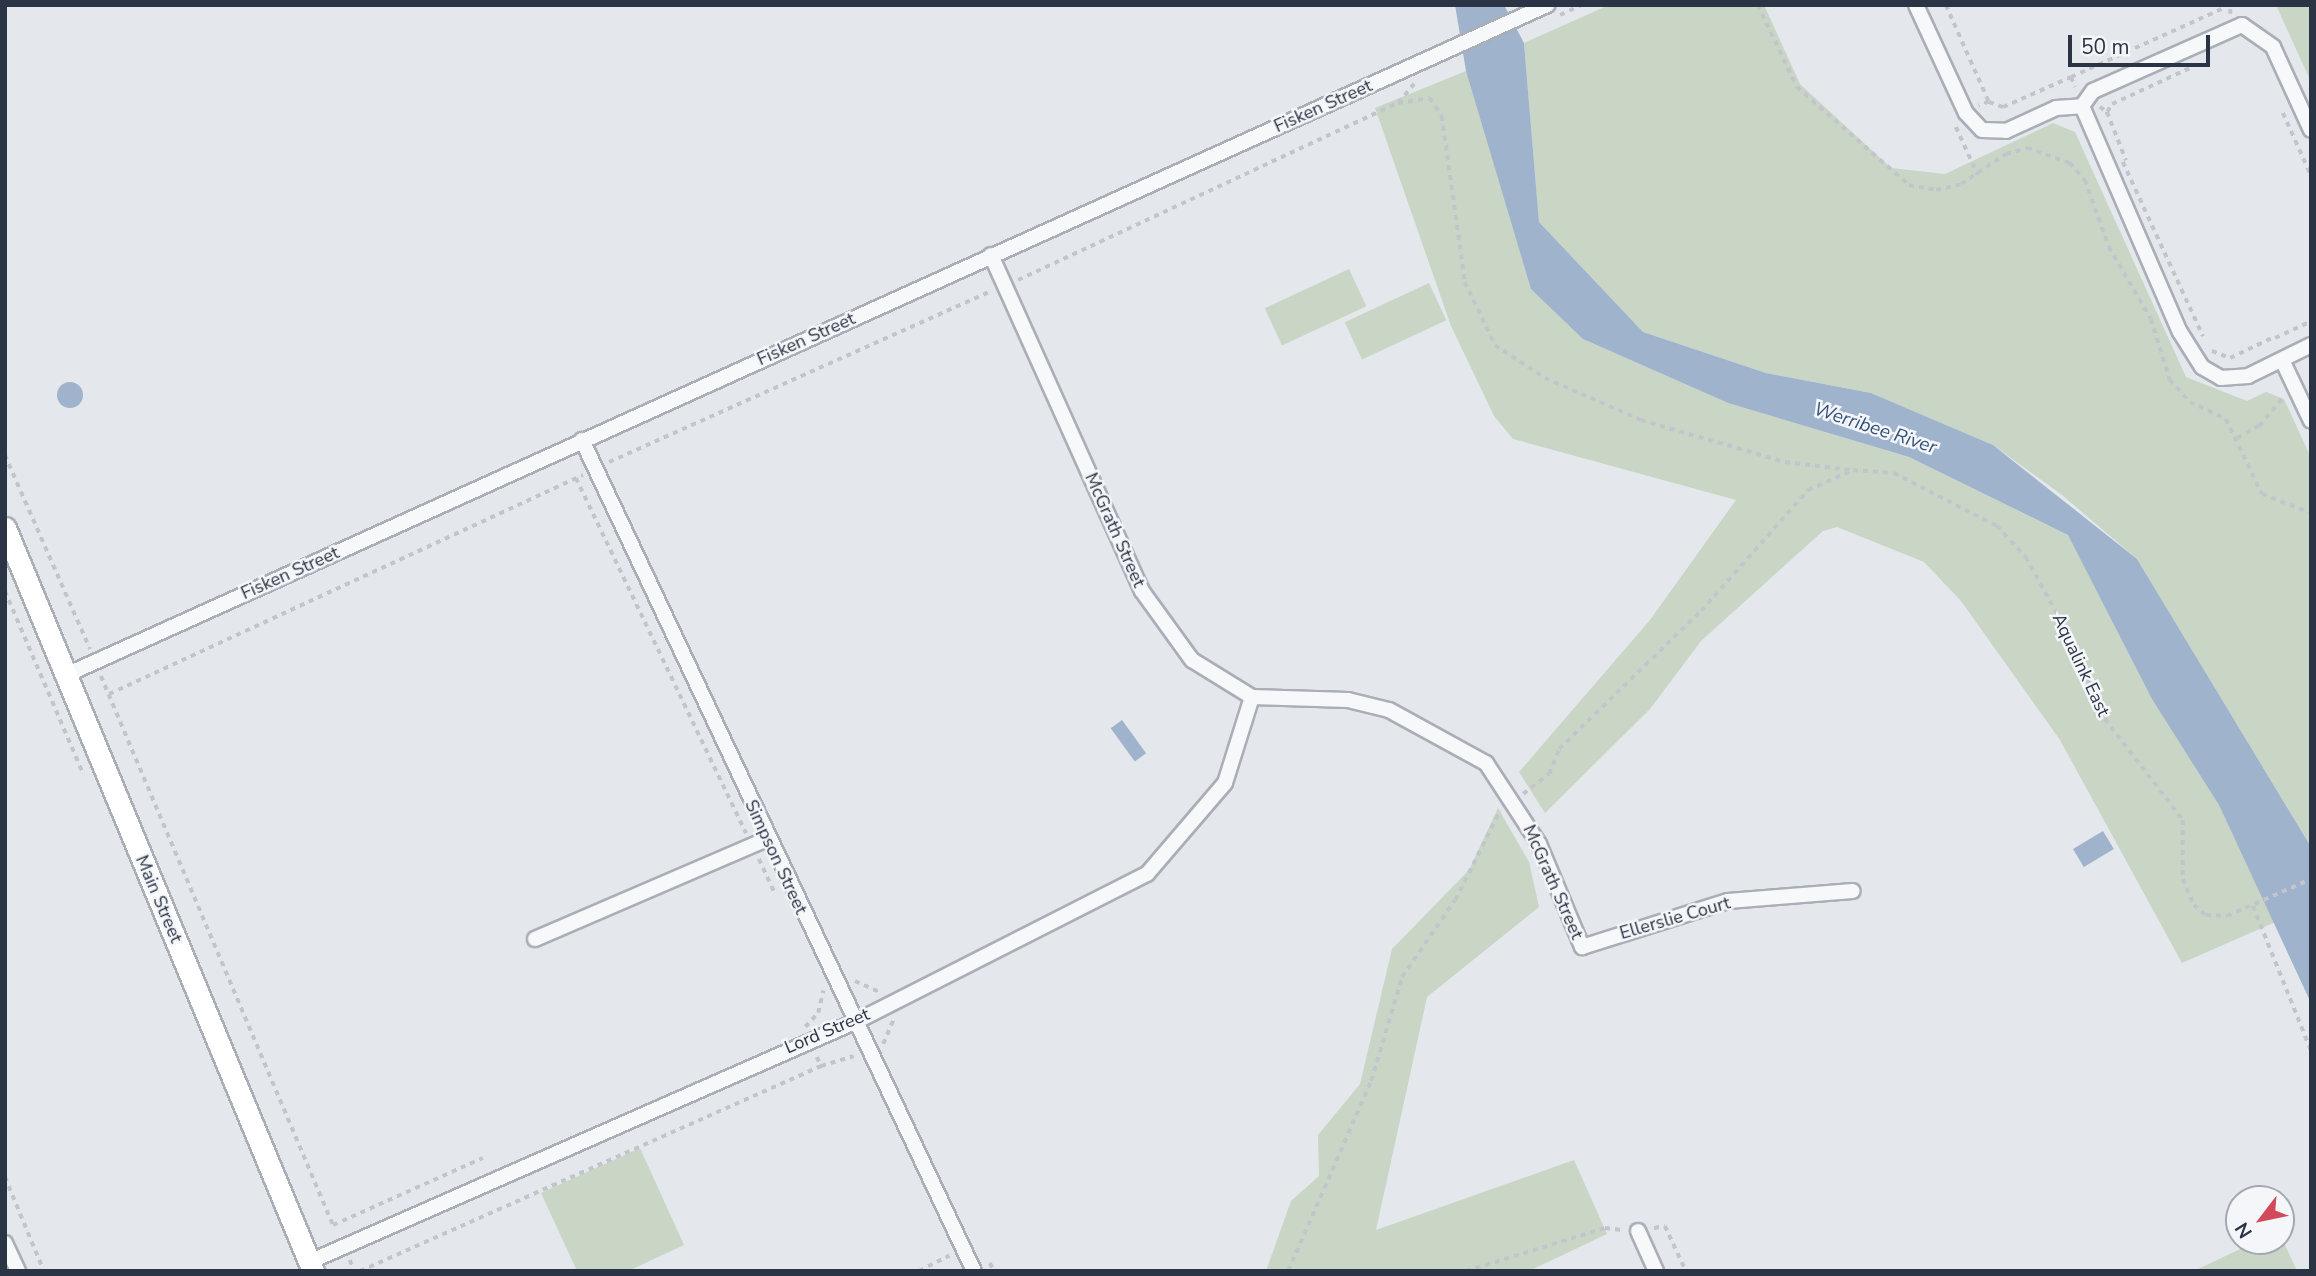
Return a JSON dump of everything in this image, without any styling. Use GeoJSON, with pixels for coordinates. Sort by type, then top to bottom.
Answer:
{"type":"FeatureCollection","features":[{"type":"Feature","properties":{"kind":"main road","name":"Main Street"},"geometry":{"type":"LineString","coordinates":[[5,528],[311,1267]]}},
{"type":"Feature","properties":{"kind":"street","name":"Fisken Street"},"geometry":{"type":"LineString","coordinates":[[66,675],[1547,5]]}},
{"type":"Feature","properties":{"kind":"street"},"geometry":{"type":"LineString","coordinates":[[1916,5],[1966,113],[1982,130],[2006,131],[2056,108],[2082,106],[2093,92],[2242,24],[2273,47],[2311,130]]}},
{"type":"Feature","properties":{"kind":"street"},"geometry":{"type":"LineString","coordinates":[[2082,106],[2105,170],[2189,351],[2202,367],[2221,378],[2283,362],[2311,345]]}},
{"type":"Feature","properties":{"kind":"street","name":"McGrath Street"},"geometry":{"type":"LineString","coordinates":[[991,255],[1142,592],[1192,660],[1252,697],[1348,700],[1389,710],[1486,763],[1539,844],[1582,947]]}},
{"type":"Feature","properties":{"kind":"street"},"geometry":{"type":"LineString","coordinates":[[2283,362],[2311,421]]}},
{"type":"Feature","properties":{"kind":"street","name":"Simpson Street"},"geometry":{"type":"LineString","coordinates":[[583,440],[767,839],[857,1021],[974,1271]]}},
{"type":"Feature","properties":{"kind":"street","name":"Lord Street"},"geometry":{"type":"LineString","coordinates":[[311,1267],[857,1021],[1147,874],[1224,783],[1252,697]]}},
{"type":"Feature","properties":{"kind":"street"},"geometry":{"type":"LineString","coordinates":[[535,939],[767,839]]}},
{"type":"Feature","properties":{"kind":"street","name":"Ellerslie Court"},"geometry":{"type":"LineString","coordinates":[[1582,947],[1728,901],[1853,891]]}},
{"type":"Feature","properties":{"kind":"street"},"geometry":{"type":"LineString","coordinates":[[1638,1231],[1656,1271]]}},
{"type":"Feature","properties":{"kind":"street"},"geometry":{"type":"LineString","coordinates":[[5,1243],[18,1271]]}},
{"type":"Feature","properties":{"kind":"path"},"geometry":{"type":"LineString","coordinates":[[1758,5],[1797,86],[1898,179],[1936,190],[1978,175],[2006,154],[2027,148],[2059,155],[2085,180],[2112,254],[2151,319],[2170,380],[2190,402],[2226,419],[2262,494],[2311,513]]}},
{"type":"Feature","properties":{"kind":"path"},"geometry":{"type":"LineString","coordinates":[[2071,77],[2226,7]]}},
{"type":"Feature","properties":{"kind":"path"},"geometry":{"type":"LineString","coordinates":[[109,694],[596,469],[1005,286],[1398,103],[1425,78]]}},
{"type":"Feature","properties":{"kind":"path","name":"Aqualink East"},"geometry":{"type":"LineString","coordinates":[[1398,103],[1430,98],[1442,116],[1468,297],[1495,345],[1545,378],[1641,420],[1785,462],[1894,473],[1950,498],[1997,526],[2026,557],[2077,650],[2105,719],[2183,820],[2185,892],[2206,915],[2227,916],[2311,879]]}},
{"type":"Feature","properties":{"kind":"path"},"geometry":{"type":"LineString","coordinates":[[2281,107],[2311,175]]}},
{"type":"Feature","properties":{"kind":"path"},"geometry":{"type":"LineString","coordinates":[[2107,112],[2210,351],[2230,358],[2274,337]]}},
{"type":"Feature","properties":{"kind":"path"},"geometry":{"type":"LineString","coordinates":[[1952,119],[1978,175]]}},
{"type":"Feature","properties":{"kind":"path"},"geometry":{"type":"LineString","coordinates":[[2085,180],[2126,160]]}},
{"type":"Feature","properties":{"kind":"path"},"geometry":{"type":"LineString","coordinates":[[2237,438],[2259,426],[2277,402]]}},
{"type":"Feature","properties":{"kind":"path"},"geometry":{"type":"LineString","coordinates":[[5,455],[333,1225],[483,1158]]}},
{"type":"Feature","properties":{"kind":"path"},"geometry":{"type":"LineString","coordinates":[[2252,905],[2311,1050]]}},
{"type":"Feature","properties":{"kind":"path"},"geometry":{"type":"LineString","coordinates":[[360,1271],[821,1066]]}},
{"type":"Feature","properties":{"kind":"path"},"geometry":{"type":"LineString","coordinates":[[5,1177],[44,1271]]}},
{"type":"Feature","properties":{"kind":"path"},"geometry":{"type":"LineString","coordinates":[[1466,1271],[1605,1228],[1638,1231],[1665,1226],[1686,1271]]}},
{"type":"Feature","properties":{"kind":"green space"},"geometry":{"type":"Polygon","coordinates":[[[1609,5],[1764,5],[1800,84],[1891,168],[1945,174],[2053,123],[2075,132],[2186,377],[2247,401],[2266,392],[2284,399],[2311,458],[2311,847],[2137,559],[2062,495],[1993,445],[1871,393],[1766,373],[1643,332],[1539,222],[1524,43],[1609,5]]]}},
{"type":"Feature","properties":{"kind":"green space"},"geometry":{"type":"Polygon","coordinates":[[[2276,5],[2311,5],[2311,82],[2276,5]]]}},
{"type":"Feature","properties":{"kind":"green space"},"geometry":{"type":"Polygon","coordinates":[[[1466,71],[1583,339],[1728,403],[1909,457],[2068,535],[2289,916],[2182,963],[2060,740],[1961,601],[1924,562],[1837,527],[1823,531],[1701,641],[1650,709],[1545,813],[1519,772],[1650,620],[1736,500],[1513,439],[1494,416],[1451,326],[1375,108],[1466,71]]]}},
{"type":"Feature","properties":{"kind":"green space"},"geometry":{"type":"Polygon","coordinates":[[[1349,269],[1366,306],[1282,345],[1265,308],[1349,269]]]}},
{"type":"Feature","properties":{"kind":"green space"},"geometry":{"type":"Polygon","coordinates":[[[1429,283],[1446,320],[1362,359],[1345,322],[1429,283]]]}},
{"type":"Feature","properties":{"kind":"green space"},"geometry":{"type":"Polygon","coordinates":[[[1498,808],[1529,862],[1539,907],[1427,997],[1376,1230],[1574,1160],[1607,1234],[1529,1271],[1266,1271],[1291,1201],[1319,1176],[1318,1135],[1360,1084],[1392,949],[1469,870],[1498,808]]]}},
{"type":"Feature","properties":{"kind":"green space"},"geometry":{"type":"Polygon","coordinates":[[[640,1148],[684,1245],[628,1271],[577,1271],[541,1193],[640,1148]]]}},
{"type":"Feature","properties":{"kind":"green space"},"geometry":{"type":"Polygon","coordinates":[[[2228,1255],[2290,1255],[2297,1271],[2196,1270],[2228,1255]]]}},
{"type":"Feature","properties":{"kind":"water","name":"Werribee River"},"geometry":{"type":"Polygon","coordinates":[[[1455,5],[1504,5],[1524,43],[1539,222],[1643,332],[1766,373],[1871,393],[1993,445],[2137,559],[2311,847],[2311,1003],[2219,805],[2152,699],[2068,535],[1909,457],[1728,403],[1583,339],[1531,289],[1466,71],[1455,5]]]}},
{"type":"Feature","properties":{"kind":"water"},"geometry":{"type":"Polygon","coordinates":[[[70,382],[79,386],[83,395],[79,404],[70,408],[61,404],[57,395],[61,386],[70,382]]]}},
{"type":"Feature","properties":{"kind":"water"},"geometry":{"type":"Polygon","coordinates":[[[1122,720],[1146,753],[1135,761],[1111,728],[1122,720]]]}},
{"type":"Feature","properties":{"kind":"water"},"geometry":{"type":"Polygon","coordinates":[[[2103,831],[2114,849],[2084,867],[2073,849],[2103,831]]]}}]}
